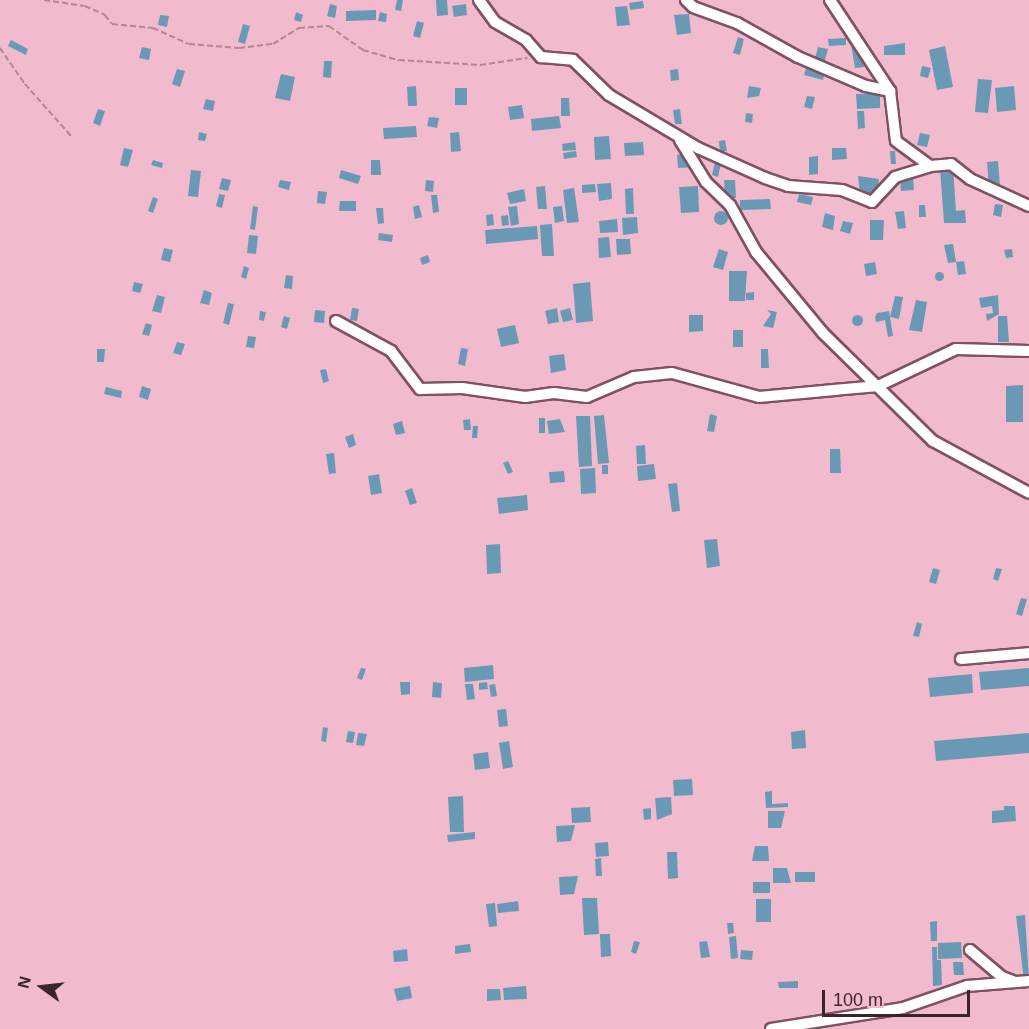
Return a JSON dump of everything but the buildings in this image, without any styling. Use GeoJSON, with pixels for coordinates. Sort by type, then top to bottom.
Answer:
{"type":"FeatureCollection","features":[{"type":"Feature","properties":{"kind":"street"},"geometry":{"type":"LineString","coordinates":[[479,0],[495,22],[526,40],[541,57],[573,60],[609,94],[675,133],[765,178],[788,186],[842,190],[872,202],[895,177],[930,166],[951,165],[970,179],[1029,206]]}},
{"type":"Feature","properties":{"kind":"street"},"geometry":{"type":"LineString","coordinates":[[686,0],[693,7],[737,23],[798,57],[866,86],[890,91]]}},
{"type":"Feature","properties":{"kind":"street"},"geometry":{"type":"LineString","coordinates":[[830,0],[890,91],[896,141],[930,166]]}},
{"type":"Feature","properties":{"kind":"street"},"geometry":{"type":"LineString","coordinates":[[675,133],[694,157],[706,182],[730,205],[756,252],[823,333],[933,441],[1029,493]]}},
{"type":"Feature","properties":{"kind":"street"},"geometry":{"type":"LineString","coordinates":[[336,321],[391,351],[420,389],[462,388],[525,397],[554,393],[587,397],[634,377],[672,373],[759,397],[878,386],[956,349],[1029,351]]}},
{"type":"Feature","properties":{"kind":"street"},"geometry":{"type":"LineString","coordinates":[[961,659],[1029,653]]}},
{"type":"Feature","properties":{"kind":"street"},"geometry":{"type":"LineString","coordinates":[[970,950],[1002,977],[1016,982]]}},
{"type":"Feature","properties":{"kind":"street"},"geometry":{"type":"LineString","coordinates":[[771,1029],[903,1008],[967,986],[1029,981]]}},
{"type":"Feature","properties":{"kind":"path"},"geometry":{"type":"LineString","coordinates":[[44,0],[85,6],[105,15],[112,24],[153,28],[189,44],[239,48],[273,44],[299,28],[329,26],[363,50],[399,60],[480,65],[541,57]]}},
{"type":"Feature","properties":{"kind":"path"},"geometry":{"type":"LineString","coordinates":[[0,48],[25,84],[73,138]]}}]}
